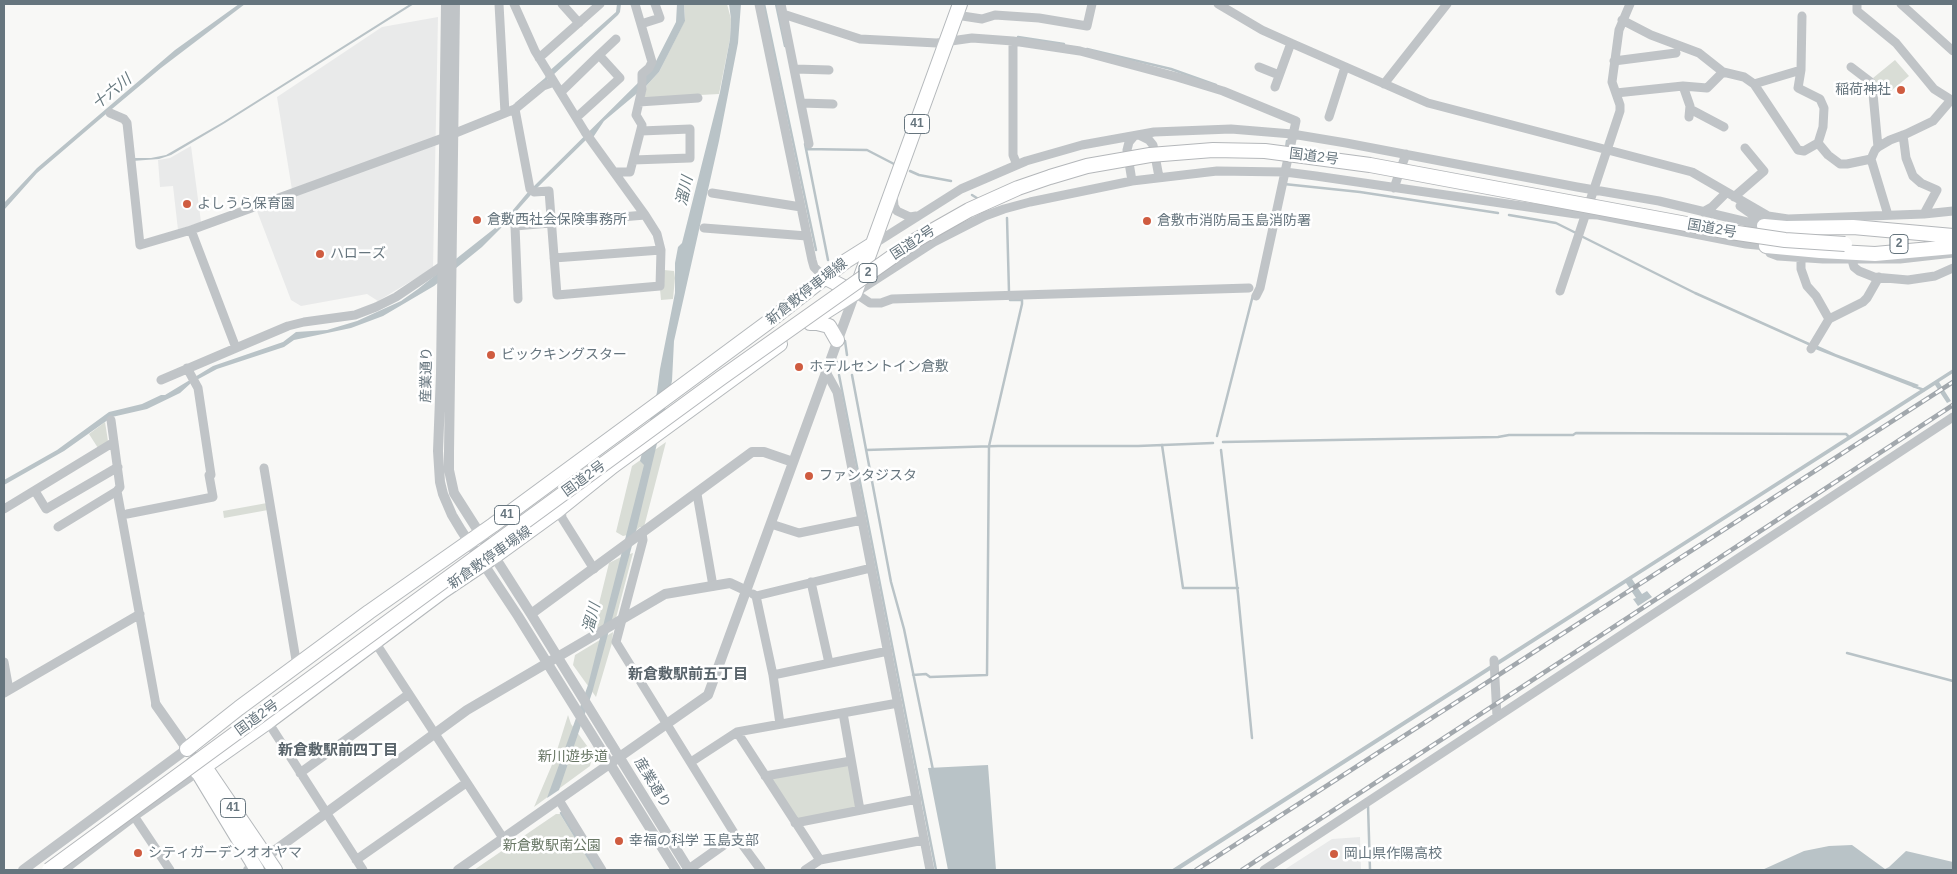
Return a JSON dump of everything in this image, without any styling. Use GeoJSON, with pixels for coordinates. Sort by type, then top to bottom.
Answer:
{"type":"FeatureCollection","features":[{"type":"Feature","properties":{"kind":"main road","name":"新倉敷停車場線"},"geometry":{"type":"LineString","coordinates":[[201,769],[268,722],[443,591],[561,508],[784,341],[855,293],[958,9]]}},
{"type":"Feature","properties":{"kind":"main road","name":"国道2号"},"geometry":{"type":"LineString","coordinates":[[50,870],[729,373],[901,250],[969,210],[1042,179],[1087,166],[1150,155],[1213,150],[1265,152],[1370,165],[1724,231],[1785,240],[1845,244],[1904,244],[1953,238]]}},
{"type":"Feature","properties":{"kind":"main road"},"geometry":{"type":"LineString","coordinates":[[1764,226],[1786,228],[1853,227],[1896,232],[1937,233],[1953,238]]}},
{"type":"Feature","properties":{"kind":"main road","name":"新倉敷停車場線"},"geometry":{"type":"LineString","coordinates":[[187,749],[297,666],[627,427],[770,321],[824,277],[873,244]]}},
{"type":"Feature","properties":{"kind":"main road"},"geometry":{"type":"LineString","coordinates":[[1766,246],[1820,252],[1875,254],[1953,247]]}},
{"type":"Feature","properties":{"kind":"main road"},"geometry":{"type":"LineString","coordinates":[[824,277],[855,293]]}},
{"type":"Feature","properties":{"kind":"main road"},"geometry":{"type":"LineString","coordinates":[[770,321],[784,341]]}},
{"type":"Feature","properties":{"kind":"main road"},"geometry":{"type":"LineString","coordinates":[[810,323],[817,322],[829,326],[837,340]]}},
{"type":"Feature","properties":{"kind":"main road"},"geometry":{"type":"LineString","coordinates":[[627,427],[640,447]]}},
{"type":"Feature","properties":{"kind":"main road"},"geometry":{"type":"LineString","coordinates":[[558,478],[561,508]]}},
{"type":"Feature","properties":{"kind":"main road","name":"41"},"geometry":{"type":"LineString","coordinates":[[187,749],[275,870]]}},
{"type":"Feature","properties":{"kind":"main road","name":"41"},"geometry":{"type":"LineString","coordinates":[[201,769],[253,869]]}},
{"type":"Feature","properties":{"kind":"street","name":"産業通り"},"geometry":{"type":"LineString","coordinates":[[446,4],[452,274],[449,470],[454,493],[474,538]]}},
{"type":"Feature","properties":{"kind":"street","name":"産業通り"},"geometry":{"type":"LineString","coordinates":[[455,4],[442,266],[438,451],[440,482],[452,514],[474,538],[532,614],[689,870]]}},
{"type":"Feature","properties":{"kind":"street"},"geometry":{"type":"LineString","coordinates":[[499,4],[504,113]]}},
{"type":"Feature","properties":{"kind":"street"},"geometry":{"type":"LineString","coordinates":[[514,4],[539,58],[562,92],[585,132],[657,234],[662,260],[660,286],[556,295],[549,191],[532,190],[514,109]]}},
{"type":"Feature","properties":{"kind":"street"},"geometry":{"type":"LineString","coordinates":[[539,58],[600,4]]}},
{"type":"Feature","properties":{"kind":"street"},"geometry":{"type":"LineString","coordinates":[[615,172],[630,172],[642,125],[636,115],[642,89],[642,74],[649,68],[652,62],[635,4]]}},
{"type":"Feature","properties":{"kind":"street"},"geometry":{"type":"LineString","coordinates":[[641,24],[660,18],[655,4]]}},
{"type":"Feature","properties":{"kind":"street"},"geometry":{"type":"LineString","coordinates":[[762,4],[814,268],[824,277]]}},
{"type":"Feature","properties":{"kind":"street"},"geometry":{"type":"LineString","coordinates":[[958,9],[982,18],[995,15],[1039,18],[1088,26],[1092,4]]}},
{"type":"Feature","properties":{"kind":"street"},"geometry":{"type":"LineString","coordinates":[[1218,4],[1262,30],[1428,103],[1455,112],[1692,172],[1768,216],[1781,219],[1888,216],[1953,211]]}},
{"type":"Feature","properties":{"kind":"street"},"geometry":{"type":"LineString","coordinates":[[1384,84],[1447,4]]}},
{"type":"Feature","properties":{"kind":"street"},"geometry":{"type":"LineString","coordinates":[[1560,291],[1620,111],[1620,105],[1612,82],[1622,20],[1630,4]]}},
{"type":"Feature","properties":{"kind":"street"},"geometry":{"type":"LineString","coordinates":[[1857,4],[1857,11],[1896,43],[1934,89],[1952,101],[1933,121],[1896,137],[1874,150],[1872,159],[1888,216]]}},
{"type":"Feature","properties":{"kind":"street"},"geometry":{"type":"LineString","coordinates":[[1901,4],[1953,51]]}},
{"type":"Feature","properties":{"kind":"street"},"geometry":{"type":"LineString","coordinates":[[568,6],[579,23]]}},
{"type":"Feature","properties":{"kind":"street"},"geometry":{"type":"LineString","coordinates":[[782,10],[860,39],[912,42],[972,38],[1013,41],[1080,51],[1223,91],[1296,121],[1260,288],[1256,296]]}},
{"type":"Feature","properties":{"kind":"street"},"geometry":{"type":"LineString","coordinates":[[782,10],[809,144]]}},
{"type":"Feature","properties":{"kind":"street"},"geometry":{"type":"LineString","coordinates":[[1622,20],[1651,35],[1699,53],[1723,72],[1744,77],[1754,84],[1798,150],[1804,151],[1818,143],[1824,108],[1820,99],[1798,88],[1801,70],[1802,16]]}},
{"type":"Feature","properties":{"kind":"street"},"geometry":{"type":"LineString","coordinates":[[562,92],[616,39]]}},
{"type":"Feature","properties":{"kind":"street"},"geometry":{"type":"LineString","coordinates":[[1013,41],[1013,155],[1017,165]]}},
{"type":"Feature","properties":{"kind":"street"},"geometry":{"type":"LineString","coordinates":[[1275,87],[1291,43]]}},
{"type":"Feature","properties":{"kind":"street"},"geometry":{"type":"LineString","coordinates":[[1614,61],[1676,53]]}},
{"type":"Feature","properties":{"kind":"street"},"geometry":{"type":"LineString","coordinates":[[577,117],[620,78],[599,55]]}},
{"type":"Feature","properties":{"kind":"street"},"geometry":{"type":"LineString","coordinates":[[1259,67],[1279,75]]}},
{"type":"Feature","properties":{"kind":"street"},"geometry":{"type":"LineString","coordinates":[[1329,117],[1345,67]]}},
{"type":"Feature","properties":{"kind":"street"},"geometry":{"type":"LineString","coordinates":[[1851,67],[1872,83],[1878,147]]}},
{"type":"Feature","properties":{"kind":"street"},"geometry":{"type":"LineString","coordinates":[[795,69],[830,70]]}},
{"type":"Feature","properties":{"kind":"street"},"geometry":{"type":"LineString","coordinates":[[1754,84],[1801,70]]}},
{"type":"Feature","properties":{"kind":"street"},"geometry":{"type":"LineString","coordinates":[[1616,93],[1683,86],[1707,88],[1723,72]]}},
{"type":"Feature","properties":{"kind":"street"},"geometry":{"type":"LineString","coordinates":[[110,112],[124,119],[126,124],[140,244],[191,230],[448,136],[514,109],[543,86],[554,82]]}},
{"type":"Feature","properties":{"kind":"street"},"geometry":{"type":"LineString","coordinates":[[1683,86],[1690,113],[1724,126]]}},
{"type":"Feature","properties":{"kind":"street"},"geometry":{"type":"LineString","coordinates":[[639,102],[698,98]]}},
{"type":"Feature","properties":{"kind":"street"},"geometry":{"type":"LineString","coordinates":[[801,103],[833,104]]}},
{"type":"Feature","properties":{"kind":"street"},"geometry":{"type":"LineString","coordinates":[[633,160],[690,158],[690,129],[640,130]]}},
{"type":"Feature","properties":{"kind":"street"},"geometry":{"type":"LineString","coordinates":[[873,244],[961,189],[1017,165],[1066,149],[1154,132],[1231,129],[1292,134],[1406,154],[1659,201],[1764,226]]}},
{"type":"Feature","properties":{"kind":"street"},"geometry":{"type":"LineString","coordinates":[[1136,135],[1149,140],[1153,145],[1159,177]]}},
{"type":"Feature","properties":{"kind":"street"},"geometry":{"type":"LineString","coordinates":[[1132,181],[1127,150],[1129,142],[1136,135]]}},
{"type":"Feature","properties":{"kind":"street"},"geometry":{"type":"LineString","coordinates":[[1903,135],[1906,158],[1913,176],[1921,183],[1937,190],[1924,214]]}},
{"type":"Feature","properties":{"kind":"street"},"geometry":{"type":"LineString","coordinates":[[1818,143],[1833,160],[1840,164],[1872,159]]}},
{"type":"Feature","properties":{"kind":"street"},"geometry":{"type":"LineString","coordinates":[[1703,212],[1764,171],[1745,148]]}},
{"type":"Feature","properties":{"kind":"street"},"geometry":{"type":"LineString","coordinates":[[1394,188],[1406,154]]}},
{"type":"Feature","properties":{"kind":"street"},"geometry":{"type":"LineString","coordinates":[[458,870],[708,695],[855,293],[934,242],[985,216],[1030,202],[1132,181],[1217,171],[1283,180],[1394,188],[1598,215],[1746,244],[1766,246]]}},
{"type":"Feature","properties":{"kind":"street"},"geometry":{"type":"LineString","coordinates":[[893,191],[894,206],[897,211],[910,217],[916,216]]}},
{"type":"Feature","properties":{"kind":"street"},"geometry":{"type":"LineString","coordinates":[[712,193],[801,207]]}},
{"type":"Feature","properties":{"kind":"street"},"geometry":{"type":"LineString","coordinates":[[1730,195],[1740,207],[1760,220],[1764,226],[1766,246],[1770,253],[1778,256],[1852,260],[1923,258],[1953,253]]}},
{"type":"Feature","properties":{"kind":"street"},"geometry":{"type":"LineString","coordinates":[[518,299],[515,226],[645,215]]}},
{"type":"Feature","properties":{"kind":"street"},"geometry":{"type":"LineString","coordinates":[[704,228],[807,236]]}},
{"type":"Feature","properties":{"kind":"street"},"geometry":{"type":"LineString","coordinates":[[191,230],[236,348]]}},
{"type":"Feature","properties":{"kind":"street"},"geometry":{"type":"LineString","coordinates":[[161,380],[191,376],[236,348],[288,326],[355,315],[369,310],[396,297],[442,266],[451,249]]}},
{"type":"Feature","properties":{"kind":"street"},"geometry":{"type":"LineString","coordinates":[[554,258],[661,250]]}},
{"type":"Feature","properties":{"kind":"street"},"geometry":{"type":"LineString","coordinates":[[1801,258],[1801,269],[1807,286],[1816,296],[1829,319]]}},
{"type":"Feature","properties":{"kind":"street"},"geometry":{"type":"LineString","coordinates":[[1852,260],[1854,267],[1859,271],[1878,277],[1908,280],[1935,276],[1953,268]]}},
{"type":"Feature","properties":{"kind":"street"},"geometry":{"type":"LineString","coordinates":[[1812,346],[1829,319],[1863,302],[1867,298],[1878,277]]}},
{"type":"Feature","properties":{"kind":"street"},"geometry":{"type":"LineString","coordinates":[[855,293],[870,303],[881,303],[892,299],[1249,288]]}},
{"type":"Feature","properties":{"kind":"street"},"geometry":{"type":"LineString","coordinates":[[826,372],[837,392],[930,870]]}},
{"type":"Feature","properties":{"kind":"street"},"geometry":{"type":"LineString","coordinates":[[127,514],[213,497],[198,388],[191,376]]}},
{"type":"Feature","properties":{"kind":"street"},"geometry":{"type":"LineString","coordinates":[[1264,870],[1953,417]]}},
{"type":"Feature","properties":{"kind":"street"},"geometry":{"type":"LineString","coordinates":[[58,527],[117,491],[120,487],[111,420]]}},
{"type":"Feature","properties":{"kind":"street"},"geometry":{"type":"LineString","coordinates":[[4,509],[114,442]]}},
{"type":"Feature","properties":{"kind":"street"},"geometry":{"type":"LineString","coordinates":[[532,614],[752,452],[764,452],[793,462]]}},
{"type":"Feature","properties":{"kind":"street"},"geometry":{"type":"LineString","coordinates":[[35,491],[46,509],[118,467]]}},
{"type":"Feature","properties":{"kind":"street"},"geometry":{"type":"LineString","coordinates":[[264,468],[297,666]]}},
{"type":"Feature","properties":{"kind":"street"},"geometry":{"type":"LineString","coordinates":[[22,870],[187,749],[156,705],[117,491]]}},
{"type":"Feature","properties":{"kind":"street"},"geometry":{"type":"LineString","coordinates":[[697,494],[713,586]]}},
{"type":"Feature","properties":{"kind":"street"},"geometry":{"type":"LineString","coordinates":[[561,508],[562,518],[594,568]]}},
{"type":"Feature","properties":{"kind":"street"},"geometry":{"type":"LineString","coordinates":[[771,524],[799,533],[862,520]]}},
{"type":"Feature","properties":{"kind":"street"},"geometry":{"type":"LineString","coordinates":[[642,533],[643,540],[618,622],[616,642],[736,836],[760,870]]}},
{"type":"Feature","properties":{"kind":"street","name":"産業通り"},"geometry":{"type":"LineString","coordinates":[[489,560],[546,663],[676,870]]}},
{"type":"Feature","properties":{"kind":"street"},"geometry":{"type":"LineString","coordinates":[[253,869],[266,857],[467,710],[665,594],[730,583],[756,596],[871,568]]}},
{"type":"Feature","properties":{"kind":"street"},"geometry":{"type":"LineString","coordinates":[[811,582],[829,663]]}},
{"type":"Feature","properties":{"kind":"street"},"geometry":{"type":"LineString","coordinates":[[756,596],[773,675],[780,724]]}},
{"type":"Feature","properties":{"kind":"street"},"geometry":{"type":"LineString","coordinates":[[4,662],[6,692],[140,614]]}},
{"type":"Feature","properties":{"kind":"street"},"geometry":{"type":"LineString","coordinates":[[375,642],[503,838]]}},
{"type":"Feature","properties":{"kind":"street"},"geometry":{"type":"LineString","coordinates":[[773,675],[888,651]]}},
{"type":"Feature","properties":{"kind":"street"},"geometry":{"type":"LineString","coordinates":[[1494,664],[1497,717]]}},
{"type":"Feature","properties":{"kind":"street"},"geometry":{"type":"LineString","coordinates":[[300,773],[408,694]]}},
{"type":"Feature","properties":{"kind":"street"},"geometry":{"type":"LineString","coordinates":[[691,762],[737,732],[898,703]]}},
{"type":"Feature","properties":{"kind":"street"},"geometry":{"type":"LineString","coordinates":[[843,713],[860,810]]}},
{"type":"Feature","properties":{"kind":"street"},"geometry":{"type":"LineString","coordinates":[[268,722],[363,870]]}},
{"type":"Feature","properties":{"kind":"street"},"geometry":{"type":"LineString","coordinates":[[737,732],[820,860]]}},
{"type":"Feature","properties":{"kind":"street"},"geometry":{"type":"LineString","coordinates":[[765,776],[851,762]]}},
{"type":"Feature","properties":{"kind":"street"},"geometry":{"type":"LineString","coordinates":[[63,870],[134,816],[201,769]]}},
{"type":"Feature","properties":{"kind":"street"},"geometry":{"type":"LineString","coordinates":[[356,860],[466,783]]}},
{"type":"Feature","properties":{"kind":"street"},"geometry":{"type":"LineString","coordinates":[[795,823],[917,799]]}},
{"type":"Feature","properties":{"kind":"street"},"geometry":{"type":"LineString","coordinates":[[559,800],[602,870]]}},
{"type":"Feature","properties":{"kind":"street"},"geometry":{"type":"LineString","coordinates":[[134,816],[169,870]]}},
{"type":"Feature","properties":{"kind":"street"},"geometry":{"type":"LineString","coordinates":[[689,870],[736,836]]}},
{"type":"Feature","properties":{"kind":"street"},"geometry":{"type":"LineString","coordinates":[[805,870],[820,860],[924,840]]}},
{"type":"Feature","properties":{"kind":"shaded area"},"geometry":{"type":"Polygon","coordinates":[[[239,4],[245,4],[161,68],[37,173],[4,210],[4,203],[37,168],[175,50],[239,4]]]}},
{"type":"Feature","properties":{"kind":"shaded area"},"geometry":{"type":"Polygon","coordinates":[[[410,4],[414,4],[171,155],[159,159],[132,161],[132,158],[151,158],[166,155],[223,122],[410,4]]]}},
{"type":"Feature","properties":{"kind":"shaded area"},"geometry":{"type":"Polygon","coordinates":[[[617,4],[621,4],[618,15],[552,76],[515,105],[545,78],[547,73],[616,12],[617,4]]]}},
{"type":"Feature","properties":{"kind":"shaded area"},"geometry":{"type":"Polygon","coordinates":[[[677,4],[684,4],[685,21],[659,72],[647,85],[604,121],[592,139],[588,138],[537,188],[482,247],[434,286],[383,316],[351,328],[294,340],[284,347],[217,369],[191,383],[180,393],[147,409],[112,417],[64,451],[4,485],[4,480],[57,450],[109,412],[142,404],[165,395],[213,366],[283,342],[296,332],[327,330],[357,321],[401,301],[418,289],[495,228],[497,229],[528,192],[652,69],[676,22],[677,4]]]}},
{"type":"Feature","properties":{"kind":"shaded area"},"geometry":{"type":"Polygon","coordinates":[[[729,4],[741,4],[738,43],[719,141],[674,341],[672,381],[636,531],[592,693],[559,790],[547,798],[588,685],[644,465],[640,461],[657,392],[675,293],[675,263],[678,247],[682,243],[720,92],[730,39],[731,19],[729,4]]]}},
{"type":"Feature","properties":{"kind":"shaded area"},"geometry":{"type":"Polygon","coordinates":[[[438,17],[433,268],[378,301],[367,294],[301,306],[291,300],[257,211],[293,196],[277,97],[382,27],[438,17]]]}},
{"type":"Feature","properties":{"kind":"shaded area","name":"よしうら保育園"},"geometry":{"type":"Polygon","coordinates":[[[191,146],[201,222],[178,230],[173,186],[160,187],[158,160],[170,158],[191,146]]]}},
{"type":"Feature","properties":{"kind":"shaded area"},"geometry":{"type":"Polygon","coordinates":[[[1816,345],[1919,385],[1915,388],[1815,349],[1816,345]]]}},
{"type":"Feature","properties":{"kind":"shaded area"},"geometry":{"type":"Polygon","coordinates":[[[1953,369],[1953,373],[1939,382],[1951,401],[1947,403],[1935,385],[1632,579],[1642,594],[1647,591],[1652,597],[1638,606],[1633,599],[1636,598],[1626,583],[1179,870],[1171,870],[1953,369]]]}},
{"type":"Feature","properties":{"kind":"shaded area"},"geometry":{"type":"Polygon","coordinates":[[[988,765],[996,870],[948,870],[928,768],[988,765]]]}},
{"type":"Feature","properties":{"kind":"shaded area","name":"岡山県作陽高校"},"geometry":{"type":"Polygon","coordinates":[[[1360,837],[1361,870],[1284,870],[1332,839],[1360,837]]]}},
{"type":"Feature","properties":{"kind":"shaded area"},"geometry":{"type":"Polygon","coordinates":[[[1852,845],[1885,869],[1906,851],[1953,862],[1953,870],[1762,870],[1804,851],[1829,846],[1852,845]]]}},
{"type":"Feature","properties":{"kind":"green space"},"geometry":{"type":"Polygon","coordinates":[[[684,4],[727,4],[731,19],[730,39],[719,94],[644,98],[647,85],[659,72],[685,20],[684,4]]]}},
{"type":"Feature","properties":{"kind":"green space"},"geometry":{"type":"Polygon","coordinates":[[[1895,60],[1909,76],[1886,95],[1873,78],[1895,60]]]}},
{"type":"Feature","properties":{"kind":"green space"},"geometry":{"type":"Polygon","coordinates":[[[664,270],[674,271],[673,299],[661,300],[660,289],[664,270]]]}},
{"type":"Feature","properties":{"kind":"green space"},"geometry":{"type":"Polygon","coordinates":[[[105,422],[108,441],[98,448],[89,434],[105,422]]]}},
{"type":"Feature","properties":{"kind":"green space"},"geometry":{"type":"Polygon","coordinates":[[[666,442],[644,527],[640,527],[632,534],[623,536],[616,532],[632,466],[666,442]]]}},
{"type":"Feature","properties":{"kind":"green space"},"geometry":{"type":"Polygon","coordinates":[[[267,503],[268,510],[224,518],[223,511],[267,503]]]}},
{"type":"Feature","properties":{"kind":"green space"},"geometry":{"type":"Polygon","coordinates":[[[633,553],[616,618],[592,632],[609,563],[633,553]]]}},
{"type":"Feature","properties":{"kind":"green space"},"geometry":{"type":"Polygon","coordinates":[[[613,632],[612,643],[596,697],[573,665],[575,655],[613,632]]]}},
{"type":"Feature","properties":{"kind":"green space","name":"新川遊歩道"},"geometry":{"type":"Polygon","coordinates":[[[568,715],[571,724],[593,754],[590,766],[534,807],[554,760],[568,715]]]}},
{"type":"Feature","properties":{"kind":"green space"},"geometry":{"type":"Polygon","coordinates":[[[850,764],[858,809],[797,820],[769,777],[850,764]]]}},
{"type":"Feature","properties":{"kind":"green space","name":"新倉敷駅南公園"},"geometry":{"type":"Polygon","coordinates":[[[556,814],[560,814],[595,870],[474,870],[556,814]]]}},
{"type":"Feature","properties":{"kind":"waterway"},"geometry":{"type":"LineString","coordinates":[[764,4],[816,250]]}},
{"type":"Feature","properties":{"kind":"waterway"},"geometry":{"type":"LineString","coordinates":[[776,4],[785,46]]}},
{"type":"Feature","properties":{"kind":"waterway"},"geometry":{"type":"LineString","coordinates":[[1018,37],[1064,44]]}},
{"type":"Feature","properties":{"kind":"waterway"},"geometry":{"type":"LineString","coordinates":[[1087,49],[1171,69],[1216,85]]}},
{"type":"Feature","properties":{"kind":"waterway"},"geometry":{"type":"LineString","coordinates":[[1286,148],[1287,141]]}},
{"type":"Feature","properties":{"kind":"waterway"},"geometry":{"type":"LineString","coordinates":[[805,144],[828,260]]}},
{"type":"Feature","properties":{"kind":"waterway"},"geometry":{"type":"LineString","coordinates":[[806,149],[867,150],[894,164]]}},
{"type":"Feature","properties":{"kind":"waterway"},"geometry":{"type":"LineString","coordinates":[[910,171],[919,175],[951,181]]}},
{"type":"Feature","properties":{"kind":"waterway"},"geometry":{"type":"LineString","coordinates":[[1284,184],[1360,192],[1498,213]]}},
{"type":"Feature","properties":{"kind":"waterway"},"geometry":{"type":"LineString","coordinates":[[972,195],[980,200]]}},
{"type":"Feature","properties":{"kind":"waterway"},"geometry":{"type":"LineString","coordinates":[[1509,215],[1556,223],[1576,233]]}},
{"type":"Feature","properties":{"kind":"waterway"},"geometry":{"type":"LineString","coordinates":[[1007,218],[1009,292]]}},
{"type":"Feature","properties":{"kind":"waterway"},"geometry":{"type":"LineString","coordinates":[[1581,236],[1695,293],[1811,345]]}},
{"type":"Feature","properties":{"kind":"waterway"},"geometry":{"type":"LineString","coordinates":[[1217,436],[1253,295]]}},
{"type":"Feature","properties":{"kind":"waterway"},"geometry":{"type":"LineString","coordinates":[[913,675],[926,674],[930,677],[987,675],[989,446],[1022,304],[1022,300],[1010,300],[1010,298]]}},
{"type":"Feature","properties":{"kind":"waterway"},"geometry":{"type":"LineString","coordinates":[[845,341],[847,355]]}},
{"type":"Feature","properties":{"kind":"waterway"},"geometry":{"type":"LineString","coordinates":[[837,362],[838,367]]}},
{"type":"Feature","properties":{"kind":"waterway"},"geometry":{"type":"LineString","coordinates":[[839,375],[936,870]]}},
{"type":"Feature","properties":{"kind":"waterway"},"geometry":{"type":"LineString","coordinates":[[852,375],[891,582],[904,629],[933,770]]}},
{"type":"Feature","properties":{"kind":"waterway"},"geometry":{"type":"LineString","coordinates":[[1913,386],[1924,390]]}},
{"type":"Feature","properties":{"kind":"waterway"},"geometry":{"type":"LineString","coordinates":[[1223,442],[1498,437],[1509,435],[1573,435],[1576,433],[1846,434],[1849,437]]}},
{"type":"Feature","properties":{"kind":"waterway"},"geometry":{"type":"LineString","coordinates":[[866,450],[1213,443]]}},
{"type":"Feature","properties":{"kind":"waterway"},"geometry":{"type":"LineString","coordinates":[[1162,445],[1183,588],[1238,588]]}},
{"type":"Feature","properties":{"kind":"waterway"},"geometry":{"type":"LineString","coordinates":[[1221,450],[1252,738]]}},
{"type":"Feature","properties":{"kind":"waterway"},"geometry":{"type":"LineString","coordinates":[[1847,653],[1953,681]]}},
{"type":"Feature","properties":{"kind":"waterway"},"geometry":{"type":"LineString","coordinates":[[1368,805],[1370,870]]}},
{"type":"Feature","properties":{"kind":"waterway"},"geometry":{"type":"LineString","coordinates":[[561,813],[596,870]]}},
{"type":"Feature","properties":{"kind":"railway"},"geometry":{"type":"LineString","coordinates":[[1196,870],[1953,382]]}},
{"type":"Feature","properties":{"kind":"railway"},"geometry":{"type":"LineString","coordinates":[[1242,870],[1953,405]]}},
{"type":"Feature","properties":{"kind":"place","name":"稲荷神社"},"geometry":{"type":"Point","coordinates":[1901,90]}},
{"type":"Feature","properties":{"kind":"place","name":"よしうら保育園"},"geometry":{"type":"Point","coordinates":[187,204]}},
{"type":"Feature","properties":{"kind":"place","name":"倉敷西社会保険事務所"},"geometry":{"type":"Point","coordinates":[477,220]}},
{"type":"Feature","properties":{"kind":"place","name":"倉敷市消防局玉島消防署"},"geometry":{"type":"Point","coordinates":[1147,221]}},
{"type":"Feature","properties":{"kind":"place","name":"ハローズ"},"geometry":{"type":"Point","coordinates":[320,254]}},
{"type":"Feature","properties":{"kind":"place","name":"ビックキングスター"},"geometry":{"type":"Point","coordinates":[491,355]}},
{"type":"Feature","properties":{"kind":"place","name":"ホテルセントイン倉敷"},"geometry":{"type":"Point","coordinates":[799,367]}},
{"type":"Feature","properties":{"kind":"place","name":"ファンタジスタ"},"geometry":{"type":"Point","coordinates":[809,476]}},
{"type":"Feature","properties":{"kind":"place","name":"幸福の科学 玉島支部"},"geometry":{"type":"Point","coordinates":[619,841]}},
{"type":"Feature","properties":{"kind":"place","name":"シティガーデンオオヤマ"},"geometry":{"type":"Point","coordinates":[138,853]}},
{"type":"Feature","properties":{"kind":"place","name":"岡山県作陽高校"},"geometry":{"type":"Point","coordinates":[1334,854]}},
{"type":"Feature","properties":{"kind":"district","name":"新倉敷駅前五丁目"},"geometry":{"type":"Point","coordinates":[688,675]}},
{"type":"Feature","properties":{"kind":"district","name":"新倉敷駅前四丁目"},"geometry":{"type":"Point","coordinates":[338,751]}},
{"type":"Feature","properties":{"kind":"water label","name":"十六川"},"geometry":{"type":"Point","coordinates":[112,92]}},
{"type":"Feature","properties":{"kind":"water label","name":"溜川"},"geometry":{"type":"Point","coordinates":[685,191]}},
{"type":"Feature","properties":{"kind":"water label","name":"溜川"},"geometry":{"type":"Point","coordinates":[592,618]}}]}
